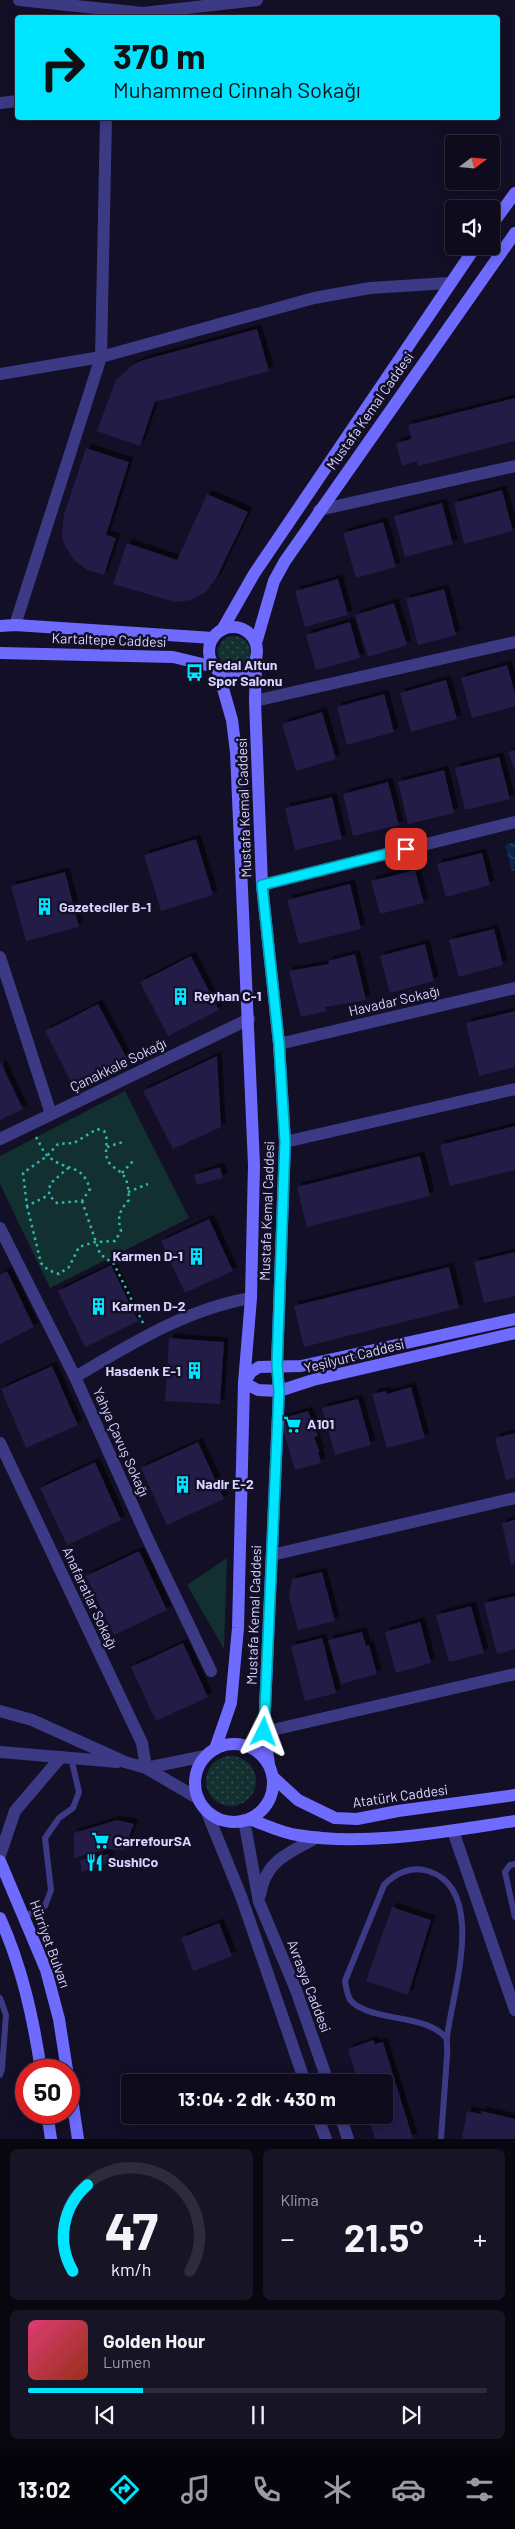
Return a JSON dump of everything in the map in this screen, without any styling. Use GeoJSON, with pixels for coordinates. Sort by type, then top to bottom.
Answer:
{"type":"FeatureCollection","features":[{"type":"Feature","properties":{"kind":"main road"},"geometry":{"type":"LineString","coordinates":[[500,214],[515,193]]}},
{"type":"Feature","properties":{"kind":"main road","name":"Mustafa Kemal Caddesi"},"geometry":{"type":"LineString","coordinates":[[256,643],[274,581],[319,510],[515,233]]}},
{"type":"Feature","properties":{"kind":"main road","name":"Mustafa Kemal Caddesi"},"geometry":{"type":"LineString","coordinates":[[217,634],[254,574],[470,255]]}},
{"type":"Feature","properties":{"kind":"main road","name":"Kartaltepe Caddesi"},"geometry":{"type":"LineString","coordinates":[[0,626],[15,625],[217,634]]}},
{"type":"Feature","properties":{"kind":"main road"},"geometry":{"type":"LineString","coordinates":[[232,627],[240,628],[252,636],[256,643],[258,650],[256,658],[248,671],[241,674],[225,674],[217,669],[208,652],[217,634],[232,627]]}},
{"type":"Feature","properties":{"kind":"main road","name":"Kartaltepe Caddesi"},"geometry":{"type":"LineString","coordinates":[[0,653],[173,657],[217,669]]}},
{"type":"Feature","properties":{"kind":"main road","name":"Mustafa Kemal Caddesi"},"geometry":{"type":"LineString","coordinates":[[256,658],[255,701],[262,885],[279,1044],[285,1142],[277,1365],[279,1391],[264,1732],[271,1770]]}},
{"type":"Feature","properties":{"kind":"main road","name":"Mustafa Kemal Caddesi"},"geometry":{"type":"LineString","coordinates":[[210,1752],[232,1703],[238,1628],[244,1382],[251,1298],[254,1165],[236,752],[232,720],[217,669]]}},
{"type":"Feature","properties":{"kind":"main road","name":"Yeşilyurt Caddesi"},"geometry":{"type":"LineString","coordinates":[[515,1319],[301,1366],[288,1368],[277,1365],[259,1367],[251,1372],[244,1382],[258,1390],[279,1391],[313,1380],[515,1333]]}},
{"type":"Feature","properties":{"kind":"main road"},"geometry":{"type":"LineString","coordinates":[[246,1820],[260,1812],[268,1802],[273,1790],[271,1770],[261,1754],[251,1747],[239,1744],[226,1744],[210,1752],[195,1777],[199,1799],[206,1810],[227,1821],[246,1820],[295,1835],[360,1839],[453,1831],[515,1821]]}},
{"type":"Feature","properties":{"kind":"main road","name":"Atatürk Caddesi"},"geometry":{"type":"LineString","coordinates":[[271,1770],[298,1800],[335,1818],[357,1819],[398,1811],[515,1796]]}},
{"type":"Feature","properties":{"kind":"main road","name":"Hürriyet Bulvarı"},"geometry":{"type":"LineString","coordinates":[[0,1861],[25,1916],[46,1970],[59,2019],[65,2059]]}},
{"type":"Feature","properties":{"kind":"main road"},"geometry":{"type":"LineString","coordinates":[[0,1918],[16,1954],[27,1992],[39,2059]]}},
{"type":"Feature","properties":{"kind":"main road"},"geometry":{"type":"LineString","coordinates":[[49,2124],[51,2139]]}},
{"type":"Feature","properties":{"kind":"main road"},"geometry":{"type":"LineString","coordinates":[[76,2124],[78,2139]]}},
{"type":"Feature","properties":{"kind":"street"},"geometry":{"type":"LineString","coordinates":[[19,0],[108,14],[143,13],[257,0]]}},
{"type":"Feature","properties":{"kind":"street"},"geometry":{"type":"LineString","coordinates":[[0,104],[15,102]]}},
{"type":"Feature","properties":{"kind":"street"},"geometry":{"type":"LineString","coordinates":[[15,625],[101,357],[106,120]]}},
{"type":"Feature","properties":{"kind":"street"},"geometry":{"type":"LineString","coordinates":[[0,374],[101,357],[314,298],[370,288],[449,284]]}},
{"type":"Feature","properties":{"kind":"street"},"geometry":{"type":"LineString","coordinates":[[319,510],[515,466]]}},
{"type":"Feature","properties":{"kind":"street"},"geometry":{"type":"LineString","coordinates":[[255,701],[515,642]]}},
{"type":"Feature","properties":{"kind":"street"},"geometry":{"type":"LineString","coordinates":[[262,885],[515,822]]}},
{"type":"Feature","properties":{"kind":"street"},"geometry":{"type":"LineString","coordinates":[[0,957],[51,1114]]}},
{"type":"Feature","properties":{"kind":"street","name":"Havadar Sokağı"},"geometry":{"type":"LineString","coordinates":[[279,1044],[515,988]]}},
{"type":"Feature","properties":{"kind":"street","name":"Çanakkale Sokağı"},"geometry":{"type":"LineString","coordinates":[[0,1139],[248,1019]]}},
{"type":"Feature","properties":{"kind":"street"},"geometry":{"type":"LineString","coordinates":[[285,1142],[515,1089]]}},
{"type":"Feature","properties":{"kind":"street","name":"Yahya Çavuş Sokağı"},"geometry":{"type":"LineString","coordinates":[[0,1228],[75,1377],[146,1535],[211,1670]]}},
{"type":"Feature","properties":{"kind":"street"},"geometry":{"type":"LineString","coordinates":[[75,1377],[149,1334],[194,1313],[251,1298]]}},
{"type":"Feature","properties":{"kind":"street","name":"Anafaratlar Sokağı"},"geometry":{"type":"LineString","coordinates":[[0,1443],[142,1743],[146,1768]]}},
{"type":"Feature","properties":{"kind":"street"},"geometry":{"type":"LineString","coordinates":[[272,1555],[515,1498]]}},
{"type":"Feature","properties":{"kind":"street"},"geometry":{"type":"LineString","coordinates":[[264,1732],[515,1674]]}},
{"type":"Feature","properties":{"kind":"street"},"geometry":{"type":"LineString","coordinates":[[0,1711],[32,1720],[126,1762],[146,1768],[199,1799]]}},
{"type":"Feature","properties":{"kind":"street"},"geometry":{"type":"LineString","coordinates":[[0,1752],[126,1762]]}},
{"type":"Feature","properties":{"kind":"street"},"geometry":{"type":"LineString","coordinates":[[146,1768],[210,1752]]}},
{"type":"Feature","properties":{"kind":"street"},"geometry":{"type":"LineString","coordinates":[[0,1855],[15,1811],[66,1757]]}},
{"type":"Feature","properties":{"kind":"street"},"geometry":{"type":"LineString","coordinates":[[206,1810],[246,1910],[302,2074]]}},
{"type":"Feature","properties":{"kind":"street","name":"Avrasya Caddesi"},"geometry":{"type":"LineString","coordinates":[[246,1820],[259,1902],[296,1990],[325,2074]]}},
{"type":"Feature","properties":{"kind":"street"},"geometry":{"type":"LineString","coordinates":[[453,1831],[515,2010]]}},
{"type":"Feature","properties":{"kind":"street"},"geometry":{"type":"LineString","coordinates":[[259,1902],[262,1880],[272,1864],[317,1837]]}},
{"type":"Feature","properties":{"kind":"street"},"geometry":{"type":"LineString","coordinates":[[320,2124],[326,2139]]}},
{"type":"Feature","properties":{"kind":"street"},"geometry":{"type":"LineString","coordinates":[[343,2124],[348,2139]]}},
{"type":"Feature","properties":{"kind":"lane"},"geometry":{"type":"LineString","coordinates":[[25,1916],[45,1906],[51,1890],[45,1838],[59,1818],[73,1808],[79,1792],[66,1757]]}},
{"type":"Feature","properties":{"kind":"lane"},"geometry":{"type":"LineString","coordinates":[[515,1864],[510,1866],[505,1872],[515,1917]]}},
{"type":"Feature","properties":{"kind":"lane"},"geometry":{"type":"LineString","coordinates":[[441,2139],[448,2048],[446,2039],[464,1930],[462,1911],[456,1896],[438,1874],[422,1869],[406,1871],[391,1876],[384,1885],[345,1981],[346,1991],[351,2002],[361,2008],[429,2026],[441,2032],[446,2039]]}},
{"type":"Feature","properties":{"kind":"lane"},"geometry":{"type":"LineString","coordinates":[[0,1998],[6,2015],[0,2075]]}},
{"type":"Feature","properties":{"kind":"path"},"geometry":{"type":"LineString","coordinates":[[29,1124],[47,1156],[68,1168],[79,1171],[87,1180],[90,1189],[82,1201]]}},
{"type":"Feature","properties":{"kind":"path"},"geometry":{"type":"LineString","coordinates":[[97,1129],[104,1131],[108,1138],[108,1163],[122,1173],[128,1184],[129,1200],[121,1208],[117,1218],[121,1231],[115,1241],[95,1242],[79,1247],[69,1267],[59,1274],[48,1270],[41,1263],[27,1206],[23,1173],[47,1156],[58,1144],[74,1143],[97,1129]]}},
{"type":"Feature","properties":{"kind":"path"},"geometry":{"type":"LineString","coordinates":[[107,1147],[122,1142]]}},
{"type":"Feature","properties":{"kind":"path"},"geometry":{"type":"LineString","coordinates":[[122,1173],[133,1161]]}},
{"type":"Feature","properties":{"kind":"path"},"geometry":{"type":"LineString","coordinates":[[49,1195],[50,1184],[68,1168]]}},
{"type":"Feature","properties":{"kind":"path"},"geometry":{"type":"LineString","coordinates":[[128,1192],[148,1184]]}},
{"type":"Feature","properties":{"kind":"path"},"geometry":{"type":"LineString","coordinates":[[27,1206],[49,1195]]}},
{"type":"Feature","properties":{"kind":"path"},"geometry":{"type":"LineString","coordinates":[[49,1195],[57,1203],[82,1201]]}},
{"type":"Feature","properties":{"kind":"path"},"geometry":{"type":"LineString","coordinates":[[82,1201],[100,1254],[114,1264],[149,1334]]}},
{"type":"Feature","properties":{"kind":"green space"},"geometry":{"type":"Polygon","coordinates":[[[234,636],[240,637],[245,641],[249,646],[249,658],[245,663],[240,667],[234,668],[228,667],[223,663],[219,658],[218,652],[219,646],[223,641],[228,637],[234,636]]]}},
{"type":"Feature","properties":{"kind":"green space"},"geometry":{"type":"Polygon","coordinates":[[[125,1091],[189,1218],[50,1288],[0,1184],[0,1156],[125,1091]]]}},
{"type":"Feature","properties":{"kind":"green space"},"geometry":{"type":"Polygon","coordinates":[[[227,1558],[224,1649],[187,1585],[227,1558]]]}},
{"type":"Feature","properties":{"kind":"green space"},"geometry":{"type":"Polygon","coordinates":[[[231,1756],[240,1758],[251,1767],[256,1781],[254,1790],[245,1801],[231,1806],[222,1804],[211,1795],[206,1781],[208,1772],[217,1761],[231,1756]]]}},
{"type":"Feature","properties":{"kind":"water"},"geometry":{"type":"Polygon","coordinates":[[[515,842],[515,870],[512,871],[505,845],[515,842]]]}},
{"type":"Feature","properties":{"kind":"building"},"geometry":{"type":"Polygon","coordinates":[[[257,329],[269,371],[155,402],[140,446],[97,431],[116,380],[131,366],[140,361],[257,329]]]}},
{"type":"Feature","properties":{"kind":"building"},"geometry":{"type":"Polygon","coordinates":[[[515,398],[515,441],[418,466],[417,461],[402,466],[396,443],[411,439],[408,425],[515,398]]]}},
{"type":"Feature","properties":{"kind":"building"},"geometry":{"type":"Polygon","coordinates":[[[86,448],[129,462],[106,535],[116,538],[104,575],[87,570],[74,560],[64,544],[62,534],[64,514],[86,448]]]}},
{"type":"Feature","properties":{"kind":"building"},"geometry":{"type":"Polygon","coordinates":[[[502,490],[513,531],[464,544],[454,503],[502,490]]]}},
{"type":"Feature","properties":{"kind":"building"},"geometry":{"type":"Polygon","coordinates":[[[207,494],[248,512],[216,579],[206,592],[191,600],[175,602],[113,584],[127,543],[177,560],[207,494]]]}},
{"type":"Feature","properties":{"kind":"building"},"geometry":{"type":"Polygon","coordinates":[[[442,503],[453,544],[405,557],[394,516],[442,503]]]}},
{"type":"Feature","properties":{"kind":"building"},"geometry":{"type":"Polygon","coordinates":[[[383,522],[396,567],[356,578],[343,533],[383,522]]]}},
{"type":"Feature","properties":{"kind":"building"},"geometry":{"type":"Polygon","coordinates":[[[338,579],[348,615],[305,627],[295,591],[338,579]]]}},
{"type":"Feature","properties":{"kind":"building"},"geometry":{"type":"Polygon","coordinates":[[[444,589],[456,635],[418,645],[406,599],[444,589]]]}},
{"type":"Feature","properties":{"kind":"building"},"geometry":{"type":"Polygon","coordinates":[[[394,603],[407,645],[368,657],[355,615],[394,603]]]}},
{"type":"Feature","properties":{"kind":"building"},"geometry":{"type":"Polygon","coordinates":[[[350,622],[360,658],[316,670],[306,635],[350,622]]]}},
{"type":"Feature","properties":{"kind":"building"},"geometry":{"type":"Polygon","coordinates":[[[507,665],[515,693],[515,706],[472,718],[461,678],[507,665]]]}},
{"type":"Feature","properties":{"kind":"building"},"geometry":{"type":"Polygon","coordinates":[[[446,680],[457,719],[411,732],[400,693],[446,680]]]}},
{"type":"Feature","properties":{"kind":"building"},"geometry":{"type":"Polygon","coordinates":[[[384,694],[394,732],[347,745],[337,707],[384,694]]]}},
{"type":"Feature","properties":{"kind":"building"},"geometry":{"type":"Polygon","coordinates":[[[322,712],[336,759],[296,771],[282,724],[322,712]]]}},
{"type":"Feature","properties":{"kind":"building"},"geometry":{"type":"Polygon","coordinates":[[[515,750],[515,771],[508,752],[515,750]]]}},
{"type":"Feature","properties":{"kind":"building"},"geometry":{"type":"Polygon","coordinates":[[[499,757],[510,799],[465,810],[455,768],[499,757]]]}},
{"type":"Feature","properties":{"kind":"building"},"geometry":{"type":"Polygon","coordinates":[[[444,770],[454,813],[408,824],[398,782],[444,770]]]}},
{"type":"Feature","properties":{"kind":"building"},"geometry":{"type":"Polygon","coordinates":[[[388,782],[399,825],[353,836],[343,794],[388,782]]]}},
{"type":"Feature","properties":{"kind":"building"},"geometry":{"type":"Polygon","coordinates":[[[332,797],[342,839],[295,850],[285,808],[332,797]]]}},
{"type":"Feature","properties":{"kind":"building"},"geometry":{"type":"Polygon","coordinates":[[[196,839],[213,895],[161,911],[144,855],[196,839]]]}},
{"type":"Feature","properties":{"kind":"building"},"geometry":{"type":"Polygon","coordinates":[[[482,853],[490,885],[446,897],[437,864],[482,853]]]}},
{"type":"Feature","properties":{"kind":"building"},"geometry":{"type":"Polygon","coordinates":[[[415,870],[424,903],[380,914],[371,881],[415,870]]]}},
{"type":"Feature","properties":{"kind":"building","name":"Gazeteciler B-1"},"geometry":{"type":"Polygon","coordinates":[[[65,872],[79,927],[26,941],[11,886],[65,872]]]}},
{"type":"Feature","properties":{"kind":"building"},"geometry":{"type":"Polygon","coordinates":[[[350,884],[361,929],[299,944],[287,900],[350,884]]]}},
{"type":"Feature","properties":{"kind":"building"},"geometry":{"type":"Polygon","coordinates":[[[494,929],[503,965],[459,977],[449,940],[494,929]]]}},
{"type":"Feature","properties":{"kind":"building"},"geometry":{"type":"Polygon","coordinates":[[[425,944],[434,981],[390,993],[380,956],[425,944]]]}},
{"type":"Feature","properties":{"kind":"building"},"geometry":{"type":"Polygon","coordinates":[[[355,954],[366,1000],[325,1007],[326,1011],[301,1017],[289,971],[329,964],[328,961],[355,954]]]}},
{"type":"Feature","properties":{"kind":"building","name":"Reyhan C-1"},"geometry":{"type":"Polygon","coordinates":[[[191,956],[219,1010],[168,1036],[140,982],[191,956]]]}},
{"type":"Feature","properties":{"kind":"building"},"geometry":{"type":"Polygon","coordinates":[[[98,1004],[129,1062],[75,1090],[45,1031],[98,1004]]]}},
{"type":"Feature","properties":{"kind":"building"},"geometry":{"type":"Polygon","coordinates":[[[515,1011],[515,1067],[479,1076],[466,1023],[515,1011]]]}},
{"type":"Feature","properties":{"kind":"building"},"geometry":{"type":"Polygon","coordinates":[[[217,1056],[221,1127],[173,1149],[143,1091],[217,1056]]]}},
{"type":"Feature","properties":{"kind":"building"},"geometry":{"type":"Polygon","coordinates":[[[0,1061],[23,1109],[0,1120],[0,1061]]]}},
{"type":"Feature","properties":{"kind":"building"},"geometry":{"type":"Polygon","coordinates":[[[515,1126],[515,1170],[450,1186],[440,1145],[515,1126]]]}},
{"type":"Feature","properties":{"kind":"building"},"geometry":{"type":"Polygon","coordinates":[[[420,1156],[430,1196],[307,1227],[297,1187],[420,1156]]]}},
{"type":"Feature","properties":{"kind":"building"},"geometry":{"type":"Polygon","coordinates":[[[220,1167],[223,1178],[197,1185],[194,1175],[220,1167]]]}},
{"type":"Feature","properties":{"kind":"building","name":"Karmen D-1"},"geometry":{"type":"Polygon","coordinates":[[[209,1219],[233,1271],[185,1293],[161,1241],[209,1219]]]}},
{"type":"Feature","properties":{"kind":"building"},"geometry":{"type":"Polygon","coordinates":[[[515,1252],[515,1296],[484,1303],[474,1262],[515,1252]]]}},
{"type":"Feature","properties":{"kind":"building","name":"Karmen D-2"},"geometry":{"type":"Polygon","coordinates":[[[111,1265],[138,1321],[85,1347],[58,1291],[111,1265]]]}},
{"type":"Feature","properties":{"kind":"building"},"geometry":{"type":"Polygon","coordinates":[[[449,1267],[459,1308],[304,1347],[294,1306],[449,1267]]]}},
{"type":"Feature","properties":{"kind":"building"},"geometry":{"type":"Polygon","coordinates":[[[7,1271],[34,1327],[0,1344],[0,1275],[7,1271]]]}},
{"type":"Feature","properties":{"kind":"building","name":"Hasdenk E-1"},"geometry":{"type":"Polygon","coordinates":[[[169,1338],[224,1342],[220,1404],[165,1401],[169,1338]]]}},
{"type":"Feature","properties":{"kind":"building"},"geometry":{"type":"Polygon","coordinates":[[[52,1366],[78,1425],[26,1448],[1,1389],[52,1366]]]}},
{"type":"Feature","properties":{"kind":"building"},"geometry":{"type":"Polygon","coordinates":[[[411,1387],[425,1438],[387,1448],[372,1394],[386,1391],[387,1394],[411,1387]]]}},
{"type":"Feature","properties":{"kind":"building"},"geometry":{"type":"Polygon","coordinates":[[[358,1399],[371,1445],[335,1455],[322,1408],[358,1399]]]}},
{"type":"Feature","properties":{"kind":"building"},"geometry":{"type":"Polygon","coordinates":[[[308,1411],[318,1436],[314,1437],[320,1452],[318,1452],[321,1463],[295,1470],[280,1419],[308,1411]]]}},
{"type":"Feature","properties":{"kind":"building"},"geometry":{"type":"Polygon","coordinates":[[[515,1433],[515,1478],[506,1480],[495,1438],[515,1433]]]}},
{"type":"Feature","properties":{"kind":"building","name":"Nadir E-2"},"geometry":{"type":"Polygon","coordinates":[[[198,1442],[224,1499],[167,1525],[141,1468],[198,1442]]]}},
{"type":"Feature","properties":{"kind":"building"},"geometry":{"type":"Polygon","coordinates":[[[95,1462],[121,1520],[67,1545],[40,1488],[95,1462]]]}},
{"type":"Feature","properties":{"kind":"building"},"geometry":{"type":"Polygon","coordinates":[[[515,1520],[515,1564],[511,1565],[502,1523],[515,1520]]]}},
{"type":"Feature","properties":{"kind":"building"},"geometry":{"type":"Polygon","coordinates":[[[139,1551],[167,1610],[114,1635],[86,1576],[139,1551]]]}},
{"type":"Feature","properties":{"kind":"building"},"geometry":{"type":"Polygon","coordinates":[[[322,1572],[335,1621],[298,1630],[289,1596],[292,1579],[322,1572]]]}},
{"type":"Feature","properties":{"kind":"building"},"geometry":{"type":"Polygon","coordinates":[[[515,1596],[515,1649],[497,1654],[484,1603],[515,1596]]]}},
{"type":"Feature","properties":{"kind":"building"},"geometry":{"type":"Polygon","coordinates":[[[471,1606],[484,1653],[449,1662],[436,1615],[471,1606]]]}},
{"type":"Feature","properties":{"kind":"building"},"geometry":{"type":"Polygon","coordinates":[[[420,1622],[431,1663],[396,1673],[385,1632],[420,1622]]]}},
{"type":"Feature","properties":{"kind":"building"},"geometry":{"type":"Polygon","coordinates":[[[362,1632],[366,1646],[369,1645],[377,1674],[341,1684],[328,1640],[362,1632]]]}},
{"type":"Feature","properties":{"kind":"building"},"geometry":{"type":"Polygon","coordinates":[[[322,1638],[336,1693],[305,1701],[291,1646],[322,1638]]]}},
{"type":"Feature","properties":{"kind":"building"},"geometry":{"type":"Polygon","coordinates":[[[183,1643],[208,1697],[156,1721],[131,1667],[183,1643]]]}},
{"type":"Feature","properties":{"kind":"building","name":"CarrefourSA"},"geometry":{"type":"Polygon","coordinates":[[[117,1820],[134,1824],[124,1850],[107,1849],[74,1858],[74,1833],[117,1820]]]}},
{"type":"Feature","properties":{"kind":"building","name":"SushiCo"},"geometry":{"type":"Polygon","coordinates":[[[109,1854],[108,1863],[82,1872],[80,1860],[109,1854]]]}},
{"type":"Feature","properties":{"kind":"building"},"geometry":{"type":"Polygon","coordinates":[[[392,1907],[431,1920],[408,1995],[366,1981],[392,1907]]]}},
{"type":"Feature","properties":{"kind":"building"},"geometry":{"type":"Polygon","coordinates":[[[219,1923],[232,1956],[193,1971],[181,1938],[219,1923]]]}},
{"type":"Feature","properties":{"kind":"building"},"geometry":{"type":"Polygon","coordinates":[[[373,2040],[375,2044],[383,2042],[393,2074],[356,2074],[348,2049],[373,2040]]]}},
{"type":"Feature","properties":{"kind":"building"},"geometry":{"type":"Polygon","coordinates":[[[393,2074],[413,2139],[375,2139],[371,2124],[393,2124],[393,2074]]]}},
{"type":"Feature","properties":{"kind":"building"},"geometry":{"type":"Polygon","coordinates":[[[467,2111],[481,2114],[481,2111],[515,2119],[515,2139],[462,2139],[467,2111]]]}},
{"type":"Feature","properties":{"kind":"place","name":"Fedai Altun Spor Salonu"},"geometry":{"type":"Point","coordinates":[194,673]}},
{"type":"Feature","properties":{"kind":"place","name":"Gazeteciler B-1"},"geometry":{"type":"Point","coordinates":[45,907]}},
{"type":"Feature","properties":{"kind":"place","name":"Reyhan C-1"},"geometry":{"type":"Point","coordinates":[180,996]}},
{"type":"Feature","properties":{"kind":"place","name":"Karmen D-1"},"geometry":{"type":"Point","coordinates":[197,1256]}},
{"type":"Feature","properties":{"kind":"place","name":"Karmen D-2"},"geometry":{"type":"Point","coordinates":[98,1306]}},
{"type":"Feature","properties":{"kind":"place","name":"Hasdenk E-1"},"geometry":{"type":"Point","coordinates":[195,1371]}},
{"type":"Feature","properties":{"kind":"place","name":"A101"},"geometry":{"type":"Point","coordinates":[293,1424]}},
{"type":"Feature","properties":{"kind":"place","name":"Nadir E-2"},"geometry":{"type":"Point","coordinates":[182,1484]}},
{"type":"Feature","properties":{"kind":"place","name":"CarrefourSA"},"geometry":{"type":"Point","coordinates":[100,1841]}},
{"type":"Feature","properties":{"kind":"place","name":"SushiCo"},"geometry":{"type":"Point","coordinates":[94,1862]}},
{"type":"Feature","properties":{"kind":"route"},"geometry":{"type":"LineString","coordinates":[[264,1732],[276,1416],[279,1391],[277,1365],[285,1142],[279,1044],[262,885],[406,849]]}}]}
